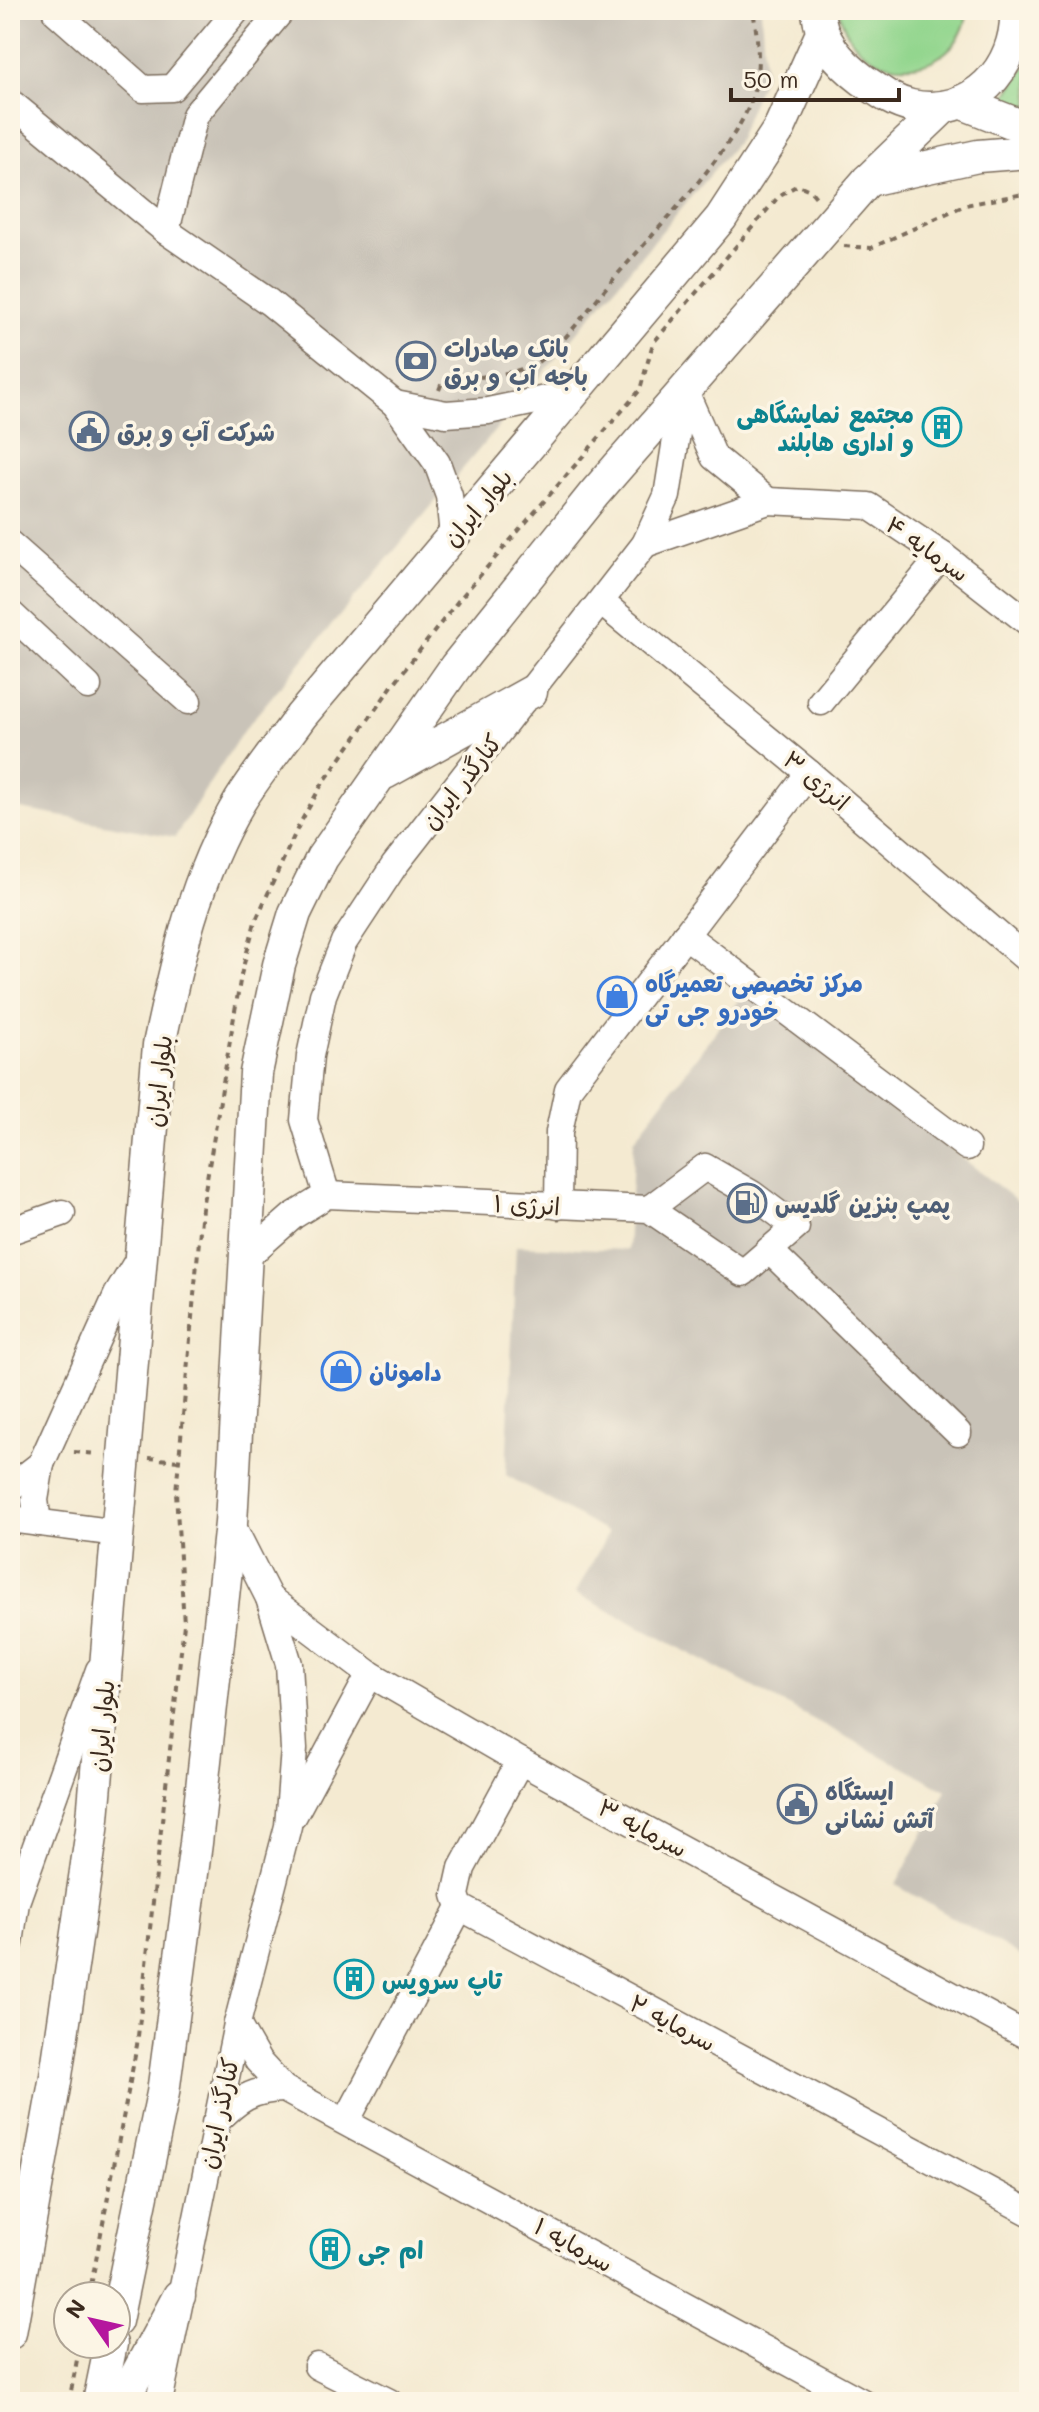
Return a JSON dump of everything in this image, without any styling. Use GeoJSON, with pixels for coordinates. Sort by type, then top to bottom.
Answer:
{"type":"FeatureCollection","features":[{"type":"Feature","properties":{"kind":"main road"},"geometry":{"type":"LineString","coordinates":[[817,17],[840,62],[880,92],[910,106],[952,104],[1029,129]]}},
{"type":"Feature","properties":{"kind":"main road","name":"بلوار ایران"},"geometry":{"type":"LineString","coordinates":[[10,2333],[56,2076],[92,1830],[159,1045],[183,936],[204,875],[240,802],[301,716],[721,218],[779,129],[817,17]]}},
{"type":"Feature","properties":{"kind":"main road"},"geometry":{"type":"LineString","coordinates":[[124,2280],[163,2093],[231,1523],[256,1073],[279,965],[295,913],[322,858],[456,666],[684,389],[868,180],[952,104],[982,89],[1000,71],[1020,23]]}},
{"type":"Feature","properties":{"kind":"main road"},"geometry":{"type":"LineString","coordinates":[[868,180],[978,156],[1029,152]]}},
{"type":"Feature","properties":{"kind":"main road"},"geometry":{"type":"LineString","coordinates":[[379,776],[531,692]]}},
{"type":"Feature","properties":{"kind":"main road"},"geometry":{"type":"LineString","coordinates":[[122,2402],[179,2296]]}},
{"type":"Feature","properties":{"kind":"main road"},"geometry":{"type":"LineString","coordinates":[[99,2402],[108,2360]]}},
{"type":"Feature","properties":{"kind":"street"},"geometry":{"type":"LineString","coordinates":[[56,12],[143,89],[172,88],[237,10]]}},
{"type":"Feature","properties":{"kind":"street"},"geometry":{"type":"LineString","coordinates":[[166,231],[195,115],[282,10]]}},
{"type":"Feature","properties":{"kind":"street"},"geometry":{"type":"LineString","coordinates":[[10,102],[166,231],[269,302],[395,404],[437,463],[449,496],[453,536]]}},
{"type":"Feature","properties":{"kind":"street"},"geometry":{"type":"LineString","coordinates":[[684,389],[714,457],[768,501]]}},
{"type":"Feature","properties":{"kind":"street","name":"کنارگذر ایران"},"geometry":{"type":"LineString","coordinates":[[327,1195],[304,1120],[310,1056],[323,995],[344,942],[394,866],[645,544],[667,496],[684,389]]}},
{"type":"Feature","properties":{"kind":"street"},"geometry":{"type":"LineString","coordinates":[[395,404],[430,411],[488,411],[574,393]]}},
{"type":"Feature","properties":{"kind":"street"},"geometry":{"type":"LineString","coordinates":[[645,544],[768,501]]}},
{"type":"Feature","properties":{"kind":"street","name":"سرمایه ۴"},"geometry":{"type":"LineString","coordinates":[[768,501],[869,506],[942,555],[1029,623]]}},
{"type":"Feature","properties":{"kind":"street"},"geometry":{"type":"LineString","coordinates":[[10,544],[188,701]]}},
{"type":"Feature","properties":{"kind":"street"},"geometry":{"type":"LineString","coordinates":[[821,702],[942,555]]}},
{"type":"Feature","properties":{"kind":"street","name":"انرژی ۳"},"geometry":{"type":"LineString","coordinates":[[601,602],[809,773],[1029,961]]}},
{"type":"Feature","properties":{"kind":"street"},"geometry":{"type":"LineString","coordinates":[[10,613],[88,686]]}},
{"type":"Feature","properties":{"kind":"street"},"geometry":{"type":"LineString","coordinates":[[558,1206],[559,1132],[568,1089],[809,773]]}},
{"type":"Feature","properties":{"kind":"street"},"geometry":{"type":"LineString","coordinates":[[685,935],[967,1147]]}},
{"type":"Feature","properties":{"kind":"street"},"geometry":{"type":"LineString","coordinates":[[705,1167],[752,1194],[796,1227],[743,1273],[649,1209],[705,1167]]}},
{"type":"Feature","properties":{"kind":"street"},"geometry":{"type":"LineString","coordinates":[[244,1259],[293,1216],[327,1195]]}},
{"type":"Feature","properties":{"kind":"street","name":"انرژی ۱"},"geometry":{"type":"LineString","coordinates":[[327,1195],[649,1209]]}},
{"type":"Feature","properties":{"kind":"street"},"geometry":{"type":"LineString","coordinates":[[10,1231],[62,1213]]}},
{"type":"Feature","properties":{"kind":"street"},"geometry":{"type":"LineString","coordinates":[[769,1250],[958,1433]]}},
{"type":"Feature","properties":{"kind":"street"},"geometry":{"type":"LineString","coordinates":[[38,1523],[35,1500],[41,1464],[117,1295],[142,1254]]}},
{"type":"Feature","properties":{"kind":"street"},"geometry":{"type":"LineString","coordinates":[[10,1488],[41,1464]]}},
{"type":"Feature","properties":{"kind":"street"},"geometry":{"type":"LineString","coordinates":[[10,1519],[118,1533]]}},
{"type":"Feature","properties":{"kind":"street","name":"کنارگذر ایران"},"geometry":{"type":"LineString","coordinates":[[159,2402],[237,2024],[288,1826],[294,1749],[289,1664],[269,1598],[231,1523]]}},
{"type":"Feature","properties":{"kind":"street","name":"سرمایه ۳"},"geometry":{"type":"LineString","coordinates":[[269,1598],[370,1674],[520,1761],[1029,2037]]}},
{"type":"Feature","properties":{"kind":"street"},"geometry":{"type":"LineString","coordinates":[[10,1943],[16,1902],[108,1644]]}},
{"type":"Feature","properties":{"kind":"street","name":"کنارگذر ایران"},"geometry":{"type":"LineString","coordinates":[[288,1826],[370,1674]]}},
{"type":"Feature","properties":{"kind":"street"},"geometry":{"type":"LineString","coordinates":[[347,2120],[460,1907],[456,1895],[462,1868],[520,1761]]}},
{"type":"Feature","properties":{"kind":"street","name":"سرمایه ۲"},"geometry":{"type":"LineString","coordinates":[[460,1907],[1029,2212]]}},
{"type":"Feature","properties":{"kind":"street"},"geometry":{"type":"LineString","coordinates":[[237,2024],[258,2061],[284,2089]]}},
{"type":"Feature","properties":{"kind":"street"},"geometry":{"type":"LineString","coordinates":[[215,2123],[236,2100],[261,2089],[284,2089]]}},
{"type":"Feature","properties":{"kind":"street","name":"سرمایه ۱"},"geometry":{"type":"LineString","coordinates":[[284,2089],[347,2120],[862,2402]]}},
{"type":"Feature","properties":{"kind":"street"},"geometry":{"type":"LineString","coordinates":[[317,2366],[389,2402]]}},
{"type":"Feature","properties":{"kind":"path"},"geometry":{"type":"LineString","coordinates":[[430,411],[443,380],[489,376],[537,362],[567,333],[719,153],[752,97],[760,52],[753,10]]}},
{"type":"Feature","properties":{"kind":"path"},"geometry":{"type":"LineString","coordinates":[[838,244],[855,249],[871,248],[965,205],[1029,193]]}},
{"type":"Feature","properties":{"kind":"path"},"geometry":{"type":"LineString","coordinates":[[69,2402],[77,2360]]}},
{"type":"Feature","properties":{"kind":"shaded area"},"geometry":{"type":"Polygon","coordinates":[[[10,10],[761,10],[765,73],[736,143],[243,731],[175,837],[10,807],[10,10]]]}},
{"type":"Feature","properties":{"kind":"shaded area"},"geometry":{"type":"Polygon","coordinates":[[[747,990],[1029,1210],[1029,1961],[896,1885],[946,1790],[576,1593],[608,1533],[506,1475],[516,1246],[628,1250],[634,1140],[747,990]]]}},
{"type":"Feature","properties":{"kind":"green space"},"geometry":{"type":"Polygon","coordinates":[[[839,10],[968,10],[960,35],[946,52],[926,63],[905,66],[883,63],[864,52],[848,35],[839,10]]]}},
{"type":"Feature","properties":{"kind":"green space"},"geometry":{"type":"Polygon","coordinates":[[[1029,61],[1029,113],[1002,102],[1029,61]]]}},
{"type":"Feature","properties":{"kind":"place","name":"بانک صادرات باجه آب و برق"},"geometry":{"type":"Point","coordinates":[416,361]}},
{"type":"Feature","properties":{"kind":"place","name":"مجتمع نمایشگاهی و اداری هابلند"},"geometry":{"type":"Point","coordinates":[942,427]}},
{"type":"Feature","properties":{"kind":"place","name":"شرکت آب و برق"},"geometry":{"type":"Point","coordinates":[89,431]}},
{"type":"Feature","properties":{"kind":"place","name":"مرکز تخصصی تعمیرگاه خودرو جی تی"},"geometry":{"type":"Point","coordinates":[617,996]}},
{"type":"Feature","properties":{"kind":"place","name":"پمپ بنزین گلدیس"},"geometry":{"type":"Point","coordinates":[747,1203]}},
{"type":"Feature","properties":{"kind":"place","name":"دامونان"},"geometry":{"type":"Point","coordinates":[341,1371]}},
{"type":"Feature","properties":{"kind":"place","name":"ایستگاه آتش نشانی"},"geometry":{"type":"Point","coordinates":[797,1804]}},
{"type":"Feature","properties":{"kind":"place","name":"تاپ سرویس"},"geometry":{"type":"Point","coordinates":[354,1979]}},
{"type":"Feature","properties":{"kind":"place","name":"ام جی"},"geometry":{"type":"Point","coordinates":[330,2249]}}]}
